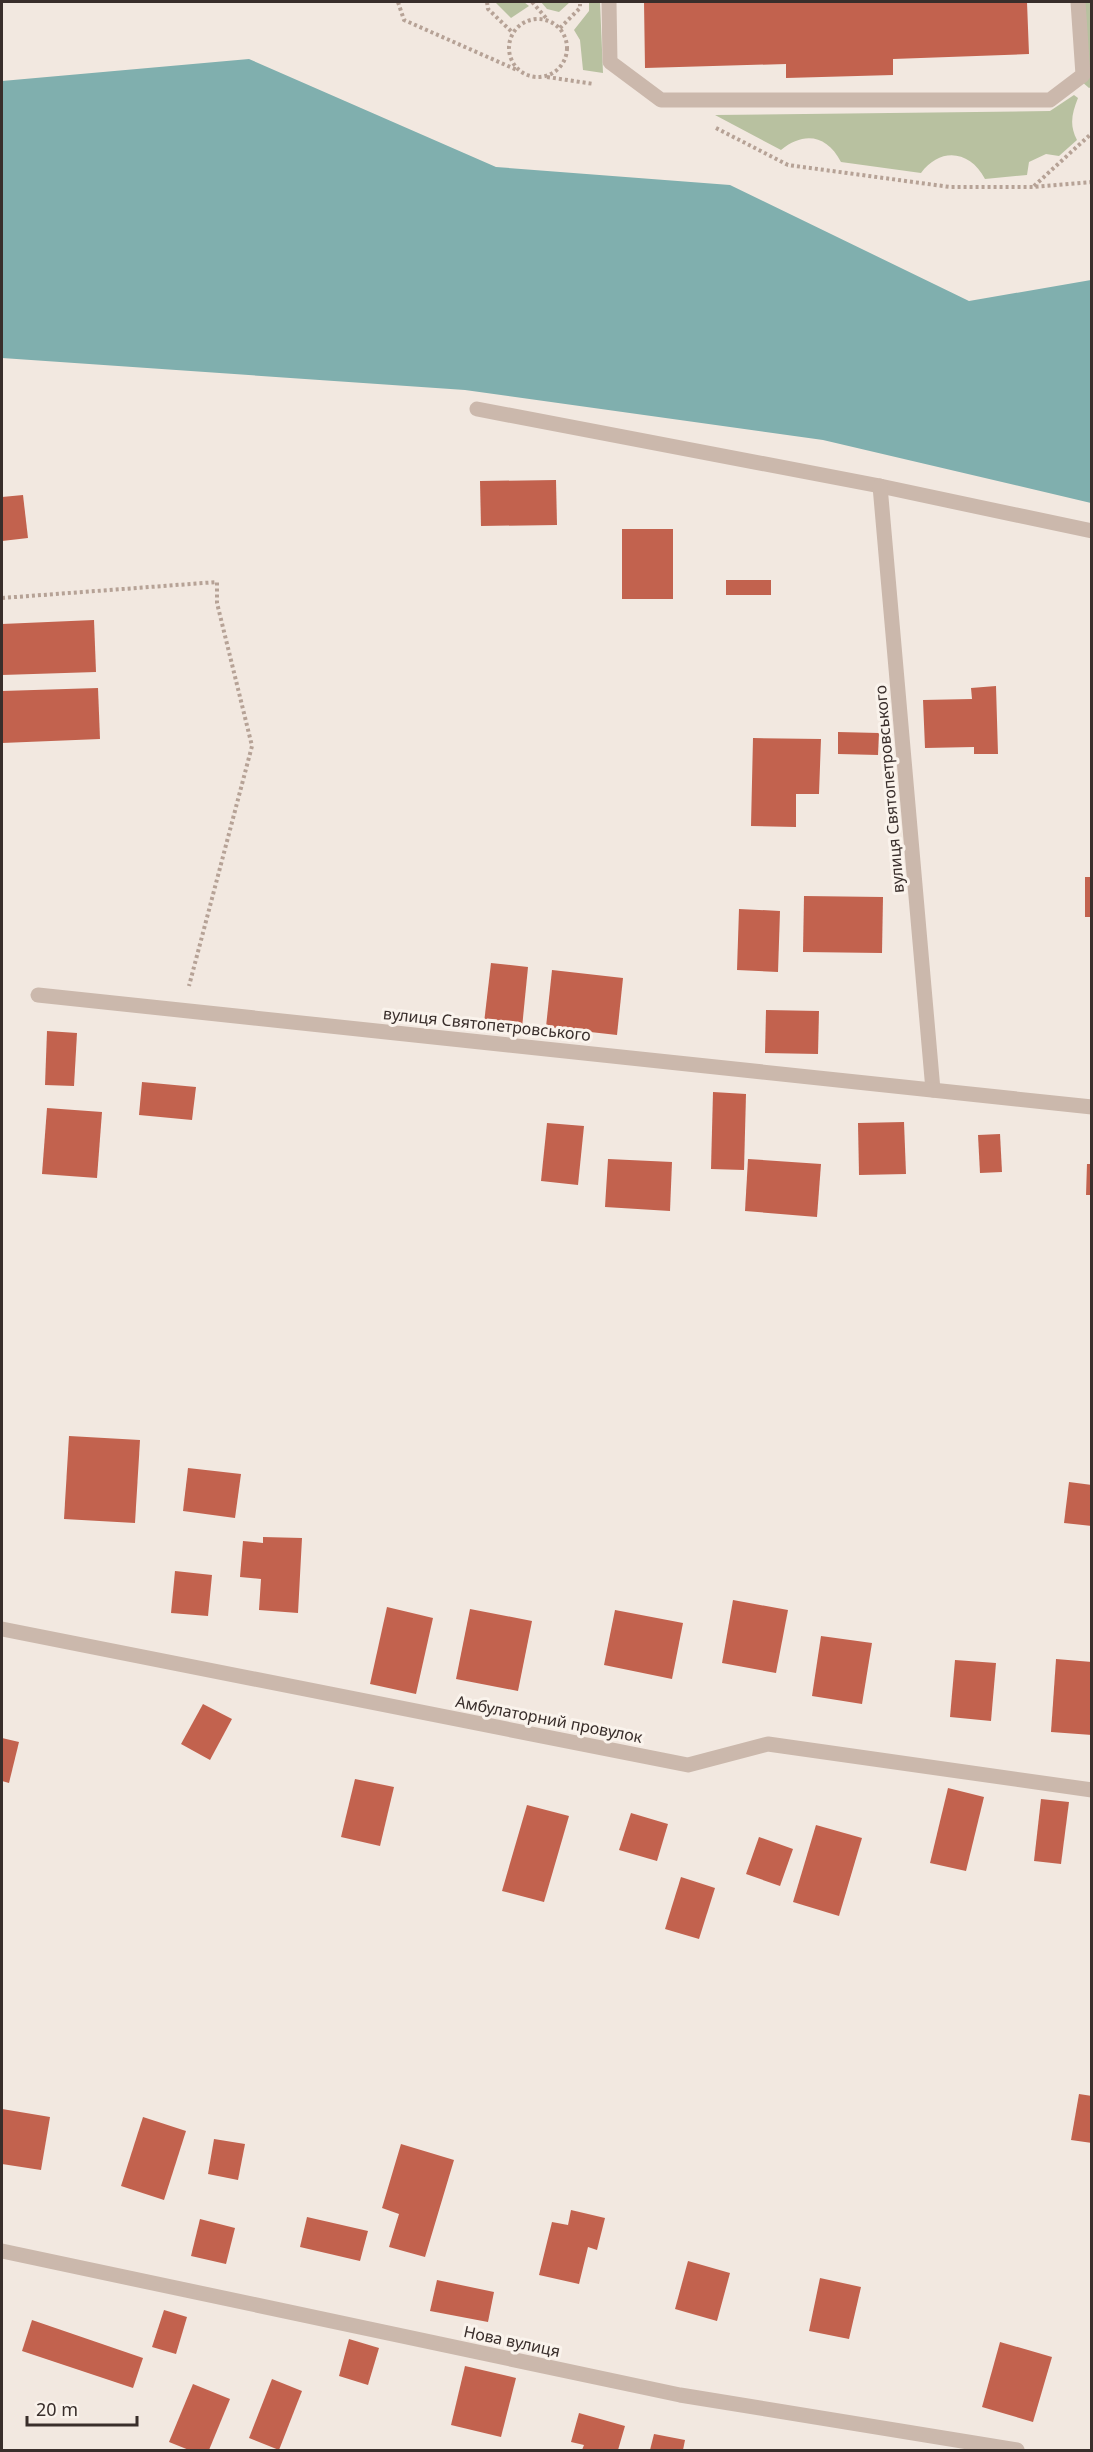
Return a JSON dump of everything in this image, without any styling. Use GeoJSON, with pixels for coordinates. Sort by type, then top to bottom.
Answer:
{"type":"FeatureCollection","features":[{"type":"Feature","properties":{"kind":"street"},"geometry":{"type":"LineString","coordinates":[[609,2],[610,62],[661,100],[1050,100],[1083,75],[1078,2]]}},
{"type":"Feature","properties":{"kind":"street"},"geometry":{"type":"LineString","coordinates":[[477,409],[880,486],[1092,531]]}},
{"type":"Feature","properties":{"kind":"street","name":"вулиця Святопетровського"},"geometry":{"type":"LineString","coordinates":[[880,486],[933,1090]]}},
{"type":"Feature","properties":{"kind":"street","name":"вулиця Святопетровського"},"geometry":{"type":"LineString","coordinates":[[38,995],[1092,1107]]}},
{"type":"Feature","properties":{"kind":"street","name":"Амбулаторний провулок"},"geometry":{"type":"LineString","coordinates":[[2,1629],[688,1765],[768,1744],[1092,1790]]}},
{"type":"Feature","properties":{"kind":"street","name":"Нова вулиця"},"geometry":{"type":"LineString","coordinates":[[2,2251],[680,2395],[1017,2451]]}},
{"type":"Feature","properties":{"kind":"path"},"geometry":{"type":"LineString","coordinates":[[398,2],[404,20],[532,78],[547,77],[560,69],[567,56],[567,40],[560,28],[547,20],[532,2]]}},
{"type":"Feature","properties":{"kind":"path"},"geometry":{"type":"LineString","coordinates":[[487,2],[488,9],[513,33]]}},
{"type":"Feature","properties":{"kind":"path"},"geometry":{"type":"LineString","coordinates":[[560,28],[580,8],[580,2]]}},
{"type":"Feature","properties":{"kind":"path"},"geometry":{"type":"LineString","coordinates":[[517,70],[509,56],[509,40],[517,26],[531,19],[547,20]]}},
{"type":"Feature","properties":{"kind":"path"},"geometry":{"type":"LineString","coordinates":[[714,127],[788,165],[950,187],[1034,187],[1092,182]]}},
{"type":"Feature","properties":{"kind":"path"},"geometry":{"type":"LineString","coordinates":[[1034,187],[1092,133]]}},
{"type":"Feature","properties":{"kind":"path"},"geometry":{"type":"LineString","coordinates":[[2,598],[217,582],[217,603],[252,746],[183,1010]]}},
{"type":"Feature","properties":{"kind":"green space"},"geometry":{"type":"Polygon","coordinates":[[[495,2],[524,2],[529,6],[511,18],[495,2]]]}},
{"type":"Feature","properties":{"kind":"green space"},"geometry":{"type":"Polygon","coordinates":[[[541,2],[570,2],[559,12],[547,9],[541,2]]]}},
{"type":"Feature","properties":{"kind":"green space"},"geometry":{"type":"Polygon","coordinates":[[[589,2],[600,2],[603,73],[583,70],[580,40],[574,30],[589,11],[589,2]]]}},
{"type":"Feature","properties":{"kind":"green space"},"geometry":{"type":"Polygon","coordinates":[[[1085,2],[1091,2],[1091,87],[1089,88],[1081,81],[1085,2]]]}},
{"type":"Feature","properties":{"kind":"green space"},"geometry":{"type":"Polygon","coordinates":[[[1074,95],[1078,98],[1072,119],[1077,140],[1059,156],[1046,154],[1029,162],[1027,175],[985,179],[971,162],[954,155],[937,159],[921,173],[841,162],[829,146],[814,139],[798,140],[781,150],[715,115],[1050,111],[1074,95]]]}},
{"type":"Feature","properties":{"kind":"water"},"geometry":{"type":"Polygon","coordinates":[[[249,59],[496,167],[730,185],[969,301],[1091,280],[1091,503],[823,440],[465,390],[2,358],[2,81],[249,59]]]}},
{"type":"Feature","properties":{"kind":"building"},"geometry":{"type":"Polygon","coordinates":[[[644,2],[1027,2],[1029,54],[893,59],[893,75],[786,78],[786,64],[645,68],[644,2]]]}},
{"type":"Feature","properties":{"kind":"building"},"geometry":{"type":"Polygon","coordinates":[[[556,480],[557,525],[481,526],[480,481],[556,480]]]}},
{"type":"Feature","properties":{"kind":"building"},"geometry":{"type":"Polygon","coordinates":[[[23,495],[28,538],[2,541],[2,497],[23,495]]]}},
{"type":"Feature","properties":{"kind":"building"},"geometry":{"type":"Polygon","coordinates":[[[622,529],[673,529],[673,599],[622,599],[622,529]]]}},
{"type":"Feature","properties":{"kind":"building"},"geometry":{"type":"Polygon","coordinates":[[[726,580],[771,580],[771,595],[726,595],[726,580]]]}},
{"type":"Feature","properties":{"kind":"building"},"geometry":{"type":"Polygon","coordinates":[[[94,620],[96,672],[2,675],[2,624],[94,620]]]}},
{"type":"Feature","properties":{"kind":"building"},"geometry":{"type":"Polygon","coordinates":[[[996,686],[998,754],[974,754],[974,747],[925,748],[923,700],[972,699],[971,688],[996,686]]]}},
{"type":"Feature","properties":{"kind":"building"},"geometry":{"type":"Polygon","coordinates":[[[98,688],[100,739],[2,743],[2,691],[98,688]]]}},
{"type":"Feature","properties":{"kind":"building"},"geometry":{"type":"Polygon","coordinates":[[[838,732],[879,733],[878,755],[838,754],[838,732]]]}},
{"type":"Feature","properties":{"kind":"building"},"geometry":{"type":"Polygon","coordinates":[[[753,738],[821,739],[819,794],[796,794],[796,827],[751,826],[753,738]]]}},
{"type":"Feature","properties":{"kind":"building"},"geometry":{"type":"Polygon","coordinates":[[[1085,877],[1092,877],[1092,917],[1085,917],[1085,877]]]}},
{"type":"Feature","properties":{"kind":"building"},"geometry":{"type":"Polygon","coordinates":[[[804,896],[883,897],[882,953],[803,952],[804,896]]]}},
{"type":"Feature","properties":{"kind":"building"},"geometry":{"type":"Polygon","coordinates":[[[739,909],[780,911],[778,972],[737,970],[739,909]]]}},
{"type":"Feature","properties":{"kind":"building"},"geometry":{"type":"Polygon","coordinates":[[[491,963],[528,967],[522,1028],[484,1023],[491,963]]]}},
{"type":"Feature","properties":{"kind":"building"},"geometry":{"type":"Polygon","coordinates":[[[552,970],[623,978],[617,1035],[546,1027],[552,970]]]}},
{"type":"Feature","properties":{"kind":"building"},"geometry":{"type":"Polygon","coordinates":[[[766,1010],[819,1011],[818,1054],[765,1053],[766,1010]]]}},
{"type":"Feature","properties":{"kind":"building"},"geometry":{"type":"Polygon","coordinates":[[[47,1031],[77,1033],[74,1086],[45,1085],[47,1031]]]}},
{"type":"Feature","properties":{"kind":"building"},"geometry":{"type":"Polygon","coordinates":[[[142,1082],[196,1087],[192,1120],[139,1115],[142,1082]]]}},
{"type":"Feature","properties":{"kind":"building"},"geometry":{"type":"Polygon","coordinates":[[[713,1092],[746,1094],[744,1170],[711,1169],[713,1092]]]}},
{"type":"Feature","properties":{"kind":"building"},"geometry":{"type":"Polygon","coordinates":[[[47,1108],[102,1112],[97,1178],[42,1174],[47,1108]]]}},
{"type":"Feature","properties":{"kind":"building"},"geometry":{"type":"Polygon","coordinates":[[[904,1122],[906,1174],[859,1175],[858,1123],[904,1122]]]}},
{"type":"Feature","properties":{"kind":"building"},"geometry":{"type":"Polygon","coordinates":[[[547,1123],[584,1126],[578,1185],[541,1181],[547,1123]]]}},
{"type":"Feature","properties":{"kind":"building"},"geometry":{"type":"Polygon","coordinates":[[[1000,1134],[1002,1172],[980,1173],[978,1135],[1000,1134]]]}},
{"type":"Feature","properties":{"kind":"building"},"geometry":{"type":"Polygon","coordinates":[[[608,1159],[672,1162],[670,1211],[605,1207],[608,1159]]]}},
{"type":"Feature","properties":{"kind":"building"},"geometry":{"type":"Polygon","coordinates":[[[748,1159],[821,1164],[817,1217],[745,1211],[748,1159]]]}},
{"type":"Feature","properties":{"kind":"building"},"geometry":{"type":"Polygon","coordinates":[[[1087,1164],[1092,1164],[1092,1195],[1086,1195],[1087,1164]]]}},
{"type":"Feature","properties":{"kind":"building"},"geometry":{"type":"Polygon","coordinates":[[[69,1436],[140,1440],[135,1523],[64,1519],[69,1436]]]}},
{"type":"Feature","properties":{"kind":"building"},"geometry":{"type":"Polygon","coordinates":[[[188,1468],[241,1474],[235,1518],[183,1511],[188,1468]]]}},
{"type":"Feature","properties":{"kind":"building"},"geometry":{"type":"Polygon","coordinates":[[[1069,1482],[1092,1485],[1092,1526],[1064,1523],[1069,1482]]]}},
{"type":"Feature","properties":{"kind":"building"},"geometry":{"type":"Polygon","coordinates":[[[263,1537],[302,1538],[298,1613],[259,1610],[261,1579],[240,1577],[243,1541],[263,1543],[263,1537]]]}},
{"type":"Feature","properties":{"kind":"building"},"geometry":{"type":"Polygon","coordinates":[[[175,1571],[212,1575],[208,1616],[171,1613],[175,1571]]]}},
{"type":"Feature","properties":{"kind":"building"},"geometry":{"type":"Polygon","coordinates":[[[733,1600],[788,1610],[776,1673],[722,1663],[733,1600]]]}},
{"type":"Feature","properties":{"kind":"building"},"geometry":{"type":"Polygon","coordinates":[[[387,1607],[433,1618],[416,1694],[370,1684],[387,1607]]]}},
{"type":"Feature","properties":{"kind":"building"},"geometry":{"type":"Polygon","coordinates":[[[470,1609],[532,1621],[518,1691],[456,1679],[470,1609]]]}},
{"type":"Feature","properties":{"kind":"building"},"geometry":{"type":"Polygon","coordinates":[[[615,1610],[683,1623],[672,1679],[604,1665],[615,1610]]]}},
{"type":"Feature","properties":{"kind":"building"},"geometry":{"type":"Polygon","coordinates":[[[821,1636],[872,1643],[862,1704],[812,1696],[821,1636]]]}},
{"type":"Feature","properties":{"kind":"building"},"geometry":{"type":"Polygon","coordinates":[[[1056,1659],[1092,1662],[1092,1735],[1051,1732],[1056,1659]]]}},
{"type":"Feature","properties":{"kind":"building"},"geometry":{"type":"Polygon","coordinates":[[[955,1660],[996,1663],[991,1721],[950,1717],[955,1660]]]}},
{"type":"Feature","properties":{"kind":"building"},"geometry":{"type":"Polygon","coordinates":[[[203,1704],[232,1719],[210,1760],[181,1744],[203,1704]]]}},
{"type":"Feature","properties":{"kind":"building"},"geometry":{"type":"Polygon","coordinates":[[[2,1738],[19,1742],[9,1783],[2,1781],[2,1738]]]}},
{"type":"Feature","properties":{"kind":"building"},"geometry":{"type":"Polygon","coordinates":[[[355,1779],[394,1787],[380,1846],[341,1837],[355,1779]]]}},
{"type":"Feature","properties":{"kind":"building"},"geometry":{"type":"Polygon","coordinates":[[[948,1788],[984,1797],[966,1871],[930,1863],[948,1788]]]}},
{"type":"Feature","properties":{"kind":"building"},"geometry":{"type":"Polygon","coordinates":[[[1041,1799],[1069,1802],[1061,1864],[1034,1861],[1041,1799]]]}},
{"type":"Feature","properties":{"kind":"building"},"geometry":{"type":"Polygon","coordinates":[[[527,1805],[569,1816],[544,1902],[502,1891],[527,1805]]]}},
{"type":"Feature","properties":{"kind":"building"},"geometry":{"type":"Polygon","coordinates":[[[631,1813],[668,1824],[657,1861],[619,1850],[631,1813]]]}},
{"type":"Feature","properties":{"kind":"building"},"geometry":{"type":"Polygon","coordinates":[[[816,1825],[862,1838],[839,1916],[793,1902],[816,1825]]]}},
{"type":"Feature","properties":{"kind":"building"},"geometry":{"type":"Polygon","coordinates":[[[759,1837],[793,1849],[780,1886],[746,1874],[759,1837]]]}},
{"type":"Feature","properties":{"kind":"building"},"geometry":{"type":"Polygon","coordinates":[[[681,1877],[715,1888],[699,1939],[665,1929],[681,1877]]]}},
{"type":"Feature","properties":{"kind":"building"},"geometry":{"type":"Polygon","coordinates":[[[1079,2094],[1092,2096],[1092,2143],[1071,2140],[1079,2094]]]}},
{"type":"Feature","properties":{"kind":"building"},"geometry":{"type":"Polygon","coordinates":[[[2,2109],[50,2117],[41,2170],[2,2164],[2,2109]]]}},
{"type":"Feature","properties":{"kind":"building"},"geometry":{"type":"Polygon","coordinates":[[[143,2117],[186,2131],[164,2200],[121,2186],[143,2117]]]}},
{"type":"Feature","properties":{"kind":"building"},"geometry":{"type":"Polygon","coordinates":[[[214,2139],[245,2144],[238,2180],[208,2174],[214,2139]]]}},
{"type":"Feature","properties":{"kind":"building"},"geometry":{"type":"Polygon","coordinates":[[[401,2144],[454,2160],[425,2257],[389,2247],[399,2214],[382,2208],[401,2144]]]}},
{"type":"Feature","properties":{"kind":"building"},"geometry":{"type":"Polygon","coordinates":[[[571,2210],[605,2218],[597,2250],[588,2247],[579,2284],[539,2275],[552,2222],[568,2225],[571,2210]]]}},
{"type":"Feature","properties":{"kind":"building"},"geometry":{"type":"Polygon","coordinates":[[[307,2217],[368,2231],[360,2261],[300,2247],[307,2217]]]}},
{"type":"Feature","properties":{"kind":"building"},"geometry":{"type":"Polygon","coordinates":[[[200,2219],[235,2228],[226,2264],[191,2256],[200,2219]]]}},
{"type":"Feature","properties":{"kind":"building"},"geometry":{"type":"Polygon","coordinates":[[[688,2261],[730,2273],[717,2321],[675,2309],[688,2261]]]}},
{"type":"Feature","properties":{"kind":"building"},"geometry":{"type":"Polygon","coordinates":[[[820,2278],[861,2287],[849,2339],[809,2331],[820,2278]]]}},
{"type":"Feature","properties":{"kind":"building"},"geometry":{"type":"Polygon","coordinates":[[[437,2280],[494,2292],[488,2322],[430,2311],[437,2280]]]}},
{"type":"Feature","properties":{"kind":"building"},"geometry":{"type":"Polygon","coordinates":[[[164,2310],[187,2317],[176,2354],[152,2347],[164,2310]]]}},
{"type":"Feature","properties":{"kind":"building"},"geometry":{"type":"Polygon","coordinates":[[[32,2320],[143,2358],[133,2388],[22,2351],[32,2320]]]}},
{"type":"Feature","properties":{"kind":"building"},"geometry":{"type":"Polygon","coordinates":[[[349,2339],[379,2348],[368,2385],[339,2376],[349,2339]]]}},
{"type":"Feature","properties":{"kind":"building"},"geometry":{"type":"Polygon","coordinates":[[[1000,2342],[1052,2357],[1033,2422],[982,2407],[1000,2342]]]}},
{"type":"Feature","properties":{"kind":"building"},"geometry":{"type":"Polygon","coordinates":[[[465,2366],[516,2378],[501,2437],[451,2425],[465,2366]]]}},
{"type":"Feature","properties":{"kind":"building"},"geometry":{"type":"Polygon","coordinates":[[[272,2379],[302,2391],[279,2450],[249,2438],[272,2379]]]}},
{"type":"Feature","properties":{"kind":"building"},"geometry":{"type":"Polygon","coordinates":[[[193,2384],[230,2399],[209,2450],[189,2450],[169,2442],[193,2384]]]}},
{"type":"Feature","properties":{"kind":"building"},"geometry":{"type":"Polygon","coordinates":[[[579,2413],[625,2426],[618,2450],[582,2450],[584,2445],[571,2442],[579,2413]]]}},
{"type":"Feature","properties":{"kind":"building"},"geometry":{"type":"Polygon","coordinates":[[[654,2434],[685,2440],[683,2450],[650,2450],[654,2434]]]}}]}
